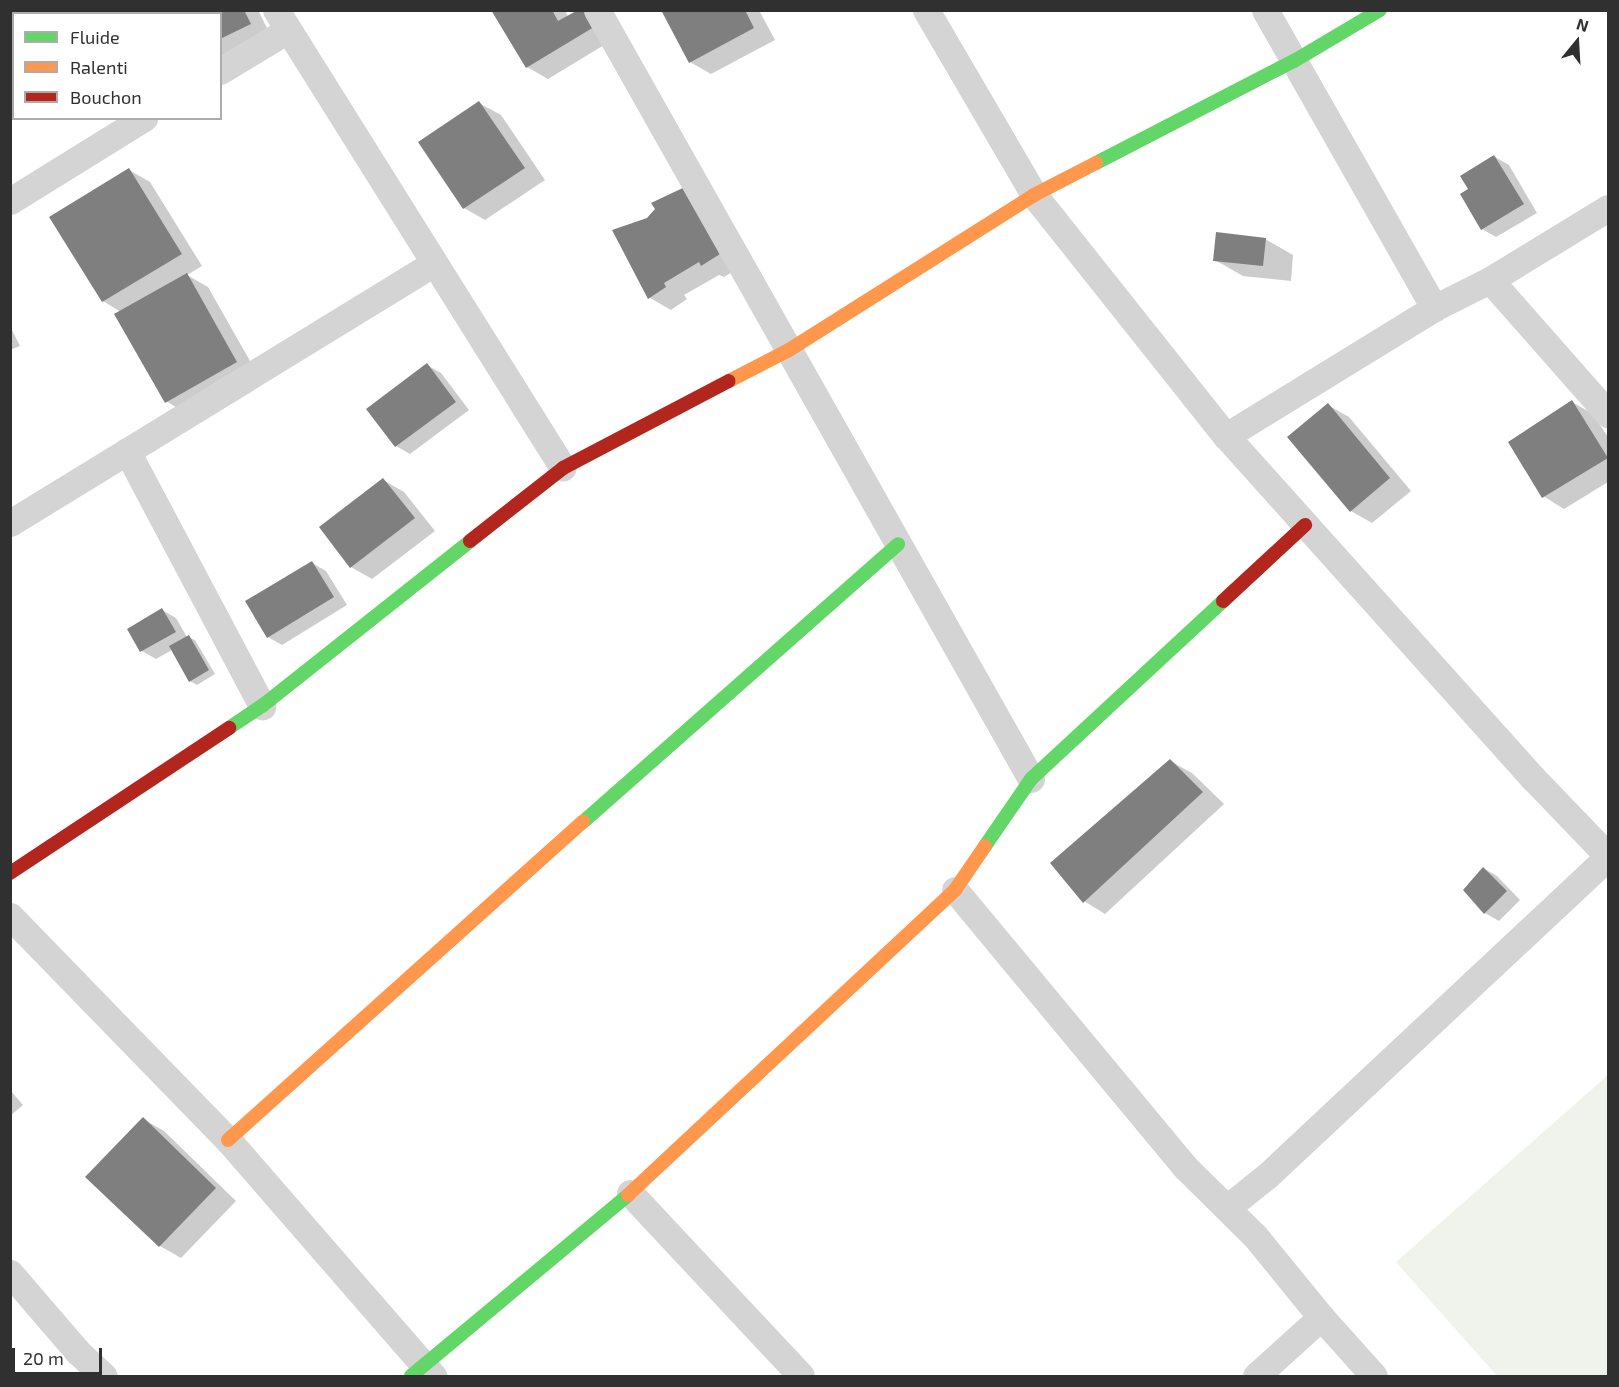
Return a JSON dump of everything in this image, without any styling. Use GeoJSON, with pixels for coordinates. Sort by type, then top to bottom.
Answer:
{"type":"FeatureCollection","features":[{"type":"Feature","properties":{"kind":"street"},"geometry":{"type":"LineString","coordinates":[[597,10],[1031,779]]}},
{"type":"Feature","properties":{"kind":"street"},"geometry":{"type":"LineString","coordinates":[[926,10],[1034,195],[1226,436],[1533,777],[1608,856],[1268,1175],[1228,1207]]}},
{"type":"Feature","properties":{"kind":"street"},"geometry":{"type":"LineString","coordinates":[[1266,10],[1434,308]]}},
{"type":"Feature","properties":{"kind":"street"},"geometry":{"type":"LineString","coordinates":[[10,873],[262,706],[563,468],[789,350],[1034,195],[1294,61],[1380,10]]}},
{"type":"Feature","properties":{"kind":"street"},"geometry":{"type":"LineString","coordinates":[[222,69],[282,20],[563,468]]}},
{"type":"Feature","properties":{"kind":"street"},"geometry":{"type":"LineString","coordinates":[[10,201],[141,120]]}},
{"type":"Feature","properties":{"kind":"street"},"geometry":{"type":"LineString","coordinates":[[1226,436],[1434,308],[1490,280],[1608,208]]}},
{"type":"Feature","properties":{"kind":"street"},"geometry":{"type":"LineString","coordinates":[[10,522],[434,263]]}},
{"type":"Feature","properties":{"kind":"street"},"geometry":{"type":"LineString","coordinates":[[1490,280],[1608,414]]}},
{"type":"Feature","properties":{"kind":"street"},"geometry":{"type":"LineString","coordinates":[[127,451],[262,706]]}},
{"type":"Feature","properties":{"kind":"street"},"geometry":{"type":"LineString","coordinates":[[10,916],[228,1140],[422,1373],[630,1193],[956,890],[1031,779],[1305,525]]}},
{"type":"Feature","properties":{"kind":"street"},"geometry":{"type":"LineString","coordinates":[[228,1140],[688,727],[898,544]]}},
{"type":"Feature","properties":{"kind":"street"},"geometry":{"type":"LineString","coordinates":[[956,890],[1185,1167],[1255,1236],[1374,1377]]}},
{"type":"Feature","properties":{"kind":"street"},"geometry":{"type":"LineString","coordinates":[[630,1193],[801,1377]]}},
{"type":"Feature","properties":{"kind":"street"},"geometry":{"type":"LineString","coordinates":[[10,1273],[78,1352],[104,1377]]}},
{"type":"Feature","properties":{"kind":"street"},"geometry":{"type":"LineString","coordinates":[[1256,1377],[1322,1317]]}},
{"type":"Feature","properties":{"kind":"shaded area"},"geometry":{"type":"Polygon","coordinates":[[[1608,1075],[1608,1376],[1497,1376],[1396,1262],[1608,1075]]]}},
{"type":"Feature","properties":{"kind":"building"},"geometry":{"type":"Polygon","coordinates":[[[155,10],[244,10],[251,24],[222,38],[222,12],[156,12],[155,10]]]}},
{"type":"Feature","properties":{"kind":"building"},"geometry":{"type":"Polygon","coordinates":[[[491,10],[552,10],[558,21],[578,10],[590,10],[599,24],[526,68],[491,10]]]}},
{"type":"Feature","properties":{"kind":"building"},"geometry":{"type":"Polygon","coordinates":[[[661,10],[745,10],[754,28],[689,63],[661,10]]]}},
{"type":"Feature","properties":{"kind":"building"},"geometry":{"type":"Polygon","coordinates":[[[479,101],[525,168],[463,209],[418,142],[479,101]]]}},
{"type":"Feature","properties":{"kind":"building"},"geometry":{"type":"Polygon","coordinates":[[[1494,155],[1524,204],[1481,230],[1460,194],[1468,189],[1460,176],[1494,155]]]}},
{"type":"Feature","properties":{"kind":"building"},"geometry":{"type":"Polygon","coordinates":[[[129,168],[182,254],[102,302],[49,217],[129,168]]]}},
{"type":"Feature","properties":{"kind":"building"},"geometry":{"type":"Polygon","coordinates":[[[687,186],[720,254],[701,266],[699,262],[664,283],[666,287],[648,299],[612,230],[647,218],[655,209],[651,203],[687,186]]]}},
{"type":"Feature","properties":{"kind":"building"},"geometry":{"type":"Polygon","coordinates":[[[1216,232],[1266,238],[1263,266],[1213,261],[1216,232]]]}},
{"type":"Feature","properties":{"kind":"building"},"geometry":{"type":"Polygon","coordinates":[[[187,273],[237,362],[165,403],[114,314],[187,273]]]}},
{"type":"Feature","properties":{"kind":"building"},"geometry":{"type":"Polygon","coordinates":[[[427,363],[456,402],[395,447],[366,409],[427,363]]]}},
{"type":"Feature","properties":{"kind":"building"},"geometry":{"type":"Polygon","coordinates":[[[1572,400],[1608,458],[1542,498],[1508,442],[1572,400]]]}},
{"type":"Feature","properties":{"kind":"building"},"geometry":{"type":"Polygon","coordinates":[[[1328,403],[1390,478],[1350,512],[1287,437],[1328,403]]]}},
{"type":"Feature","properties":{"kind":"building"},"geometry":{"type":"Polygon","coordinates":[[[383,478],[415,518],[350,568],[319,527],[383,478]]]}},
{"type":"Feature","properties":{"kind":"building"},"geometry":{"type":"Polygon","coordinates":[[[312,561],[334,597],[267,638],[245,601],[312,561]]]}},
{"type":"Feature","properties":{"kind":"building"},"geometry":{"type":"Polygon","coordinates":[[[162,608],[176,632],[140,652],[127,629],[162,608]]]}},
{"type":"Feature","properties":{"kind":"building"},"geometry":{"type":"Polygon","coordinates":[[[189,635],[209,670],[189,682],[169,646],[189,635]]]}},
{"type":"Feature","properties":{"kind":"building"},"geometry":{"type":"Polygon","coordinates":[[[1170,759],[1203,792],[1083,903],[1050,863],[1170,759]]]}},
{"type":"Feature","properties":{"kind":"building"},"geometry":{"type":"Polygon","coordinates":[[[1483,867],[1507,891],[1484,914],[1463,890],[1483,867]]]}},
{"type":"Feature","properties":{"kind":"building"},"geometry":{"type":"Polygon","coordinates":[[[143,1117],[216,1188],[159,1247],[85,1177],[143,1117]]]}},
{"type":"Feature","properties":{"kind":"traffic: fast"},"geometry":{"type":"LineString","coordinates":[[1096,163],[1294,61],[1380,10]]}},
{"type":"Feature","properties":{"kind":"traffic: fast"},"geometry":{"type":"LineString","coordinates":[[229,728],[262,706],[470,541]]}},
{"type":"Feature","properties":{"kind":"traffic: fast"},"geometry":{"type":"LineString","coordinates":[[583,822],[898,544]]}},
{"type":"Feature","properties":{"kind":"traffic: fast"},"geometry":{"type":"LineString","coordinates":[[985,846],[1031,779],[1223,601]]}},
{"type":"Feature","properties":{"kind":"traffic: fast"},"geometry":{"type":"LineString","coordinates":[[411,1376],[628,1195]]}},
{"type":"Feature","properties":{"kind":"traffic: slow"},"geometry":{"type":"LineString","coordinates":[[729,381],[789,350],[1034,195],[1096,163]]}},
{"type":"Feature","properties":{"kind":"traffic: slow"},"geometry":{"type":"LineString","coordinates":[[228,1140],[583,822]]}},
{"type":"Feature","properties":{"kind":"traffic: slow"},"geometry":{"type":"LineString","coordinates":[[628,1195],[955,890],[985,846]]}},
{"type":"Feature","properties":{"kind":"traffic: jam"},"geometry":{"type":"LineString","coordinates":[[470,541],[563,468],[729,381]]}},
{"type":"Feature","properties":{"kind":"traffic: jam"},"geometry":{"type":"LineString","coordinates":[[1223,601],[1305,525]]}},
{"type":"Feature","properties":{"kind":"traffic: jam"},"geometry":{"type":"LineString","coordinates":[[10,873],[229,728]]}}]}
